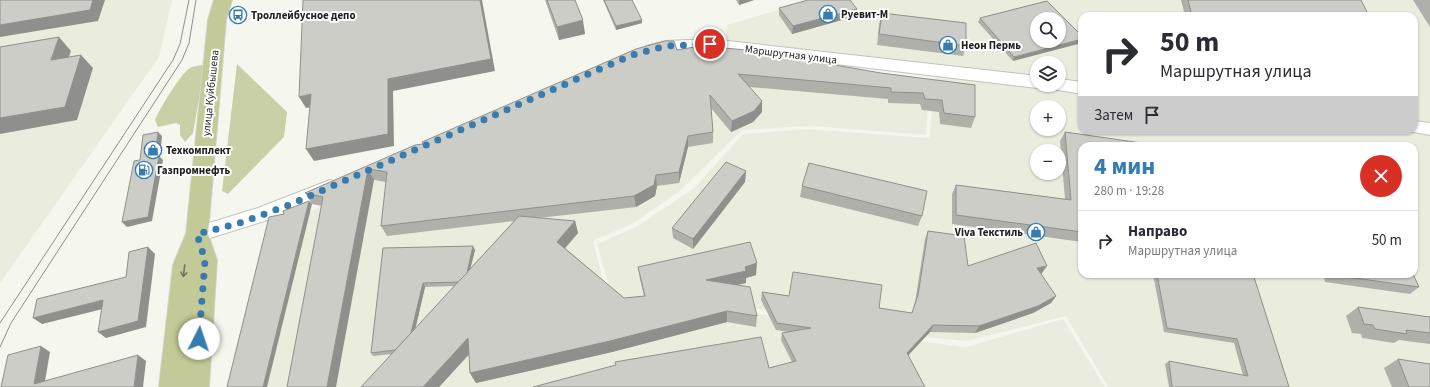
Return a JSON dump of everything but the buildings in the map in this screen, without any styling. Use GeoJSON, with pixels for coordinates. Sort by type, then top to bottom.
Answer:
{"type":"FeatureCollection","features":[{"type":"Feature","properties":{"kind":"main road","name":"улица Куйбышева"},"geometry":{"type":"LineString","coordinates":[[172,387],[185,265],[197,234],[217,20],[223,0]]}},
{"type":"Feature","properties":{"kind":"main road","name":"улица Куйбышева"},"geometry":{"type":"LineString","coordinates":[[196,387],[205,260],[197,234]]}},
{"type":"Feature","properties":{"kind":"street","name":"Маршрутная улица"},"geometry":{"type":"LineString","coordinates":[[639,53],[666,46],[710,44],[1030,81]]}},
{"type":"Feature","properties":{"kind":"street"},"geometry":{"type":"LineString","coordinates":[[1066,86],[1078,87]]}},
{"type":"Feature","properties":{"kind":"street"},"geometry":{"type":"LineString","coordinates":[[1418,128],[1430,129]]}},
{"type":"Feature","properties":{"kind":"street"},"geometry":{"type":"LineString","coordinates":[[197,234],[240,223],[289,205],[346,180]]}},
{"type":"Feature","properties":{"kind":"shaded area"},"geometry":{"type":"Polygon","coordinates":[[[0,0],[172,0],[159,57],[0,283],[0,0]]]}},
{"type":"Feature","properties":{"kind":"shaded area"},"geometry":{"type":"Polygon","coordinates":[[[812,0],[1430,0],[1430,125],[1418,124],[1418,12],[1078,12],[1078,134],[1418,134],[1418,130],[1430,131],[1430,387],[1108,387],[1066,316],[967,341],[911,336],[724,303],[617,315],[597,244],[636,227],[693,189],[743,134],[806,129],[929,138],[937,64],[725,44],[727,25],[812,0]]]}},
{"type":"Feature","properties":{"kind":"shaded area"},"geometry":{"type":"Polygon","coordinates":[[[598,79],[930,83],[926,135],[811,126],[742,130],[681,190],[634,223],[593,241],[613,318],[721,307],[909,340],[966,347],[1063,319],[1105,387],[227,387],[266,232],[598,79]]]}},
{"type":"Feature","properties":{"kind":"green space"},"geometry":{"type":"Polygon","coordinates":[[[237,64],[287,112],[284,137],[228,194],[222,191],[237,64]]]}},
{"type":"Feature","properties":{"kind":"green space"},"geometry":{"type":"Polygon","coordinates":[[[202,65],[204,70],[193,133],[185,142],[180,135],[180,125],[176,123],[158,127],[155,120],[165,100],[186,71],[194,66],[202,65]]]}},
{"type":"Feature","properties":{"kind":"tram line"},"geometry":{"type":"LineString","coordinates":[[0,323],[173,60],[180,44],[189,0]]}},
{"type":"Feature","properties":{"kind":"tram line"},"geometry":{"type":"LineString","coordinates":[[0,347],[11,323],[182,60],[189,43],[196,0]]}},
{"type":"Feature","properties":{"kind":"place","name":"Руевит-М"},"geometry":{"type":"Point","coordinates":[828,14]}},
{"type":"Feature","properties":{"kind":"place","name":"Троллейбусное депо"},"geometry":{"type":"Point","coordinates":[238,15]}},
{"type":"Feature","properties":{"kind":"place","name":"Неон Пермь"},"geometry":{"type":"Point","coordinates":[948,45]}},
{"type":"Feature","properties":{"kind":"place","name":"Техкомплект"},"geometry":{"type":"Point","coordinates":[153,150]}},
{"type":"Feature","properties":{"kind":"place","name":"Газпромнефть"},"geometry":{"type":"Point","coordinates":[144,170]}},
{"type":"Feature","properties":{"kind":"place","name":"Viva Текстиль"},"geometry":{"type":"Point","coordinates":[1036,232]}},
{"type":"Feature","properties":{"kind":"route"},"geometry":{"type":"LineString","coordinates":[[199,339],[205,260],[197,234],[240,223],[289,205],[632,55],[666,46],[710,44]]}}]}
